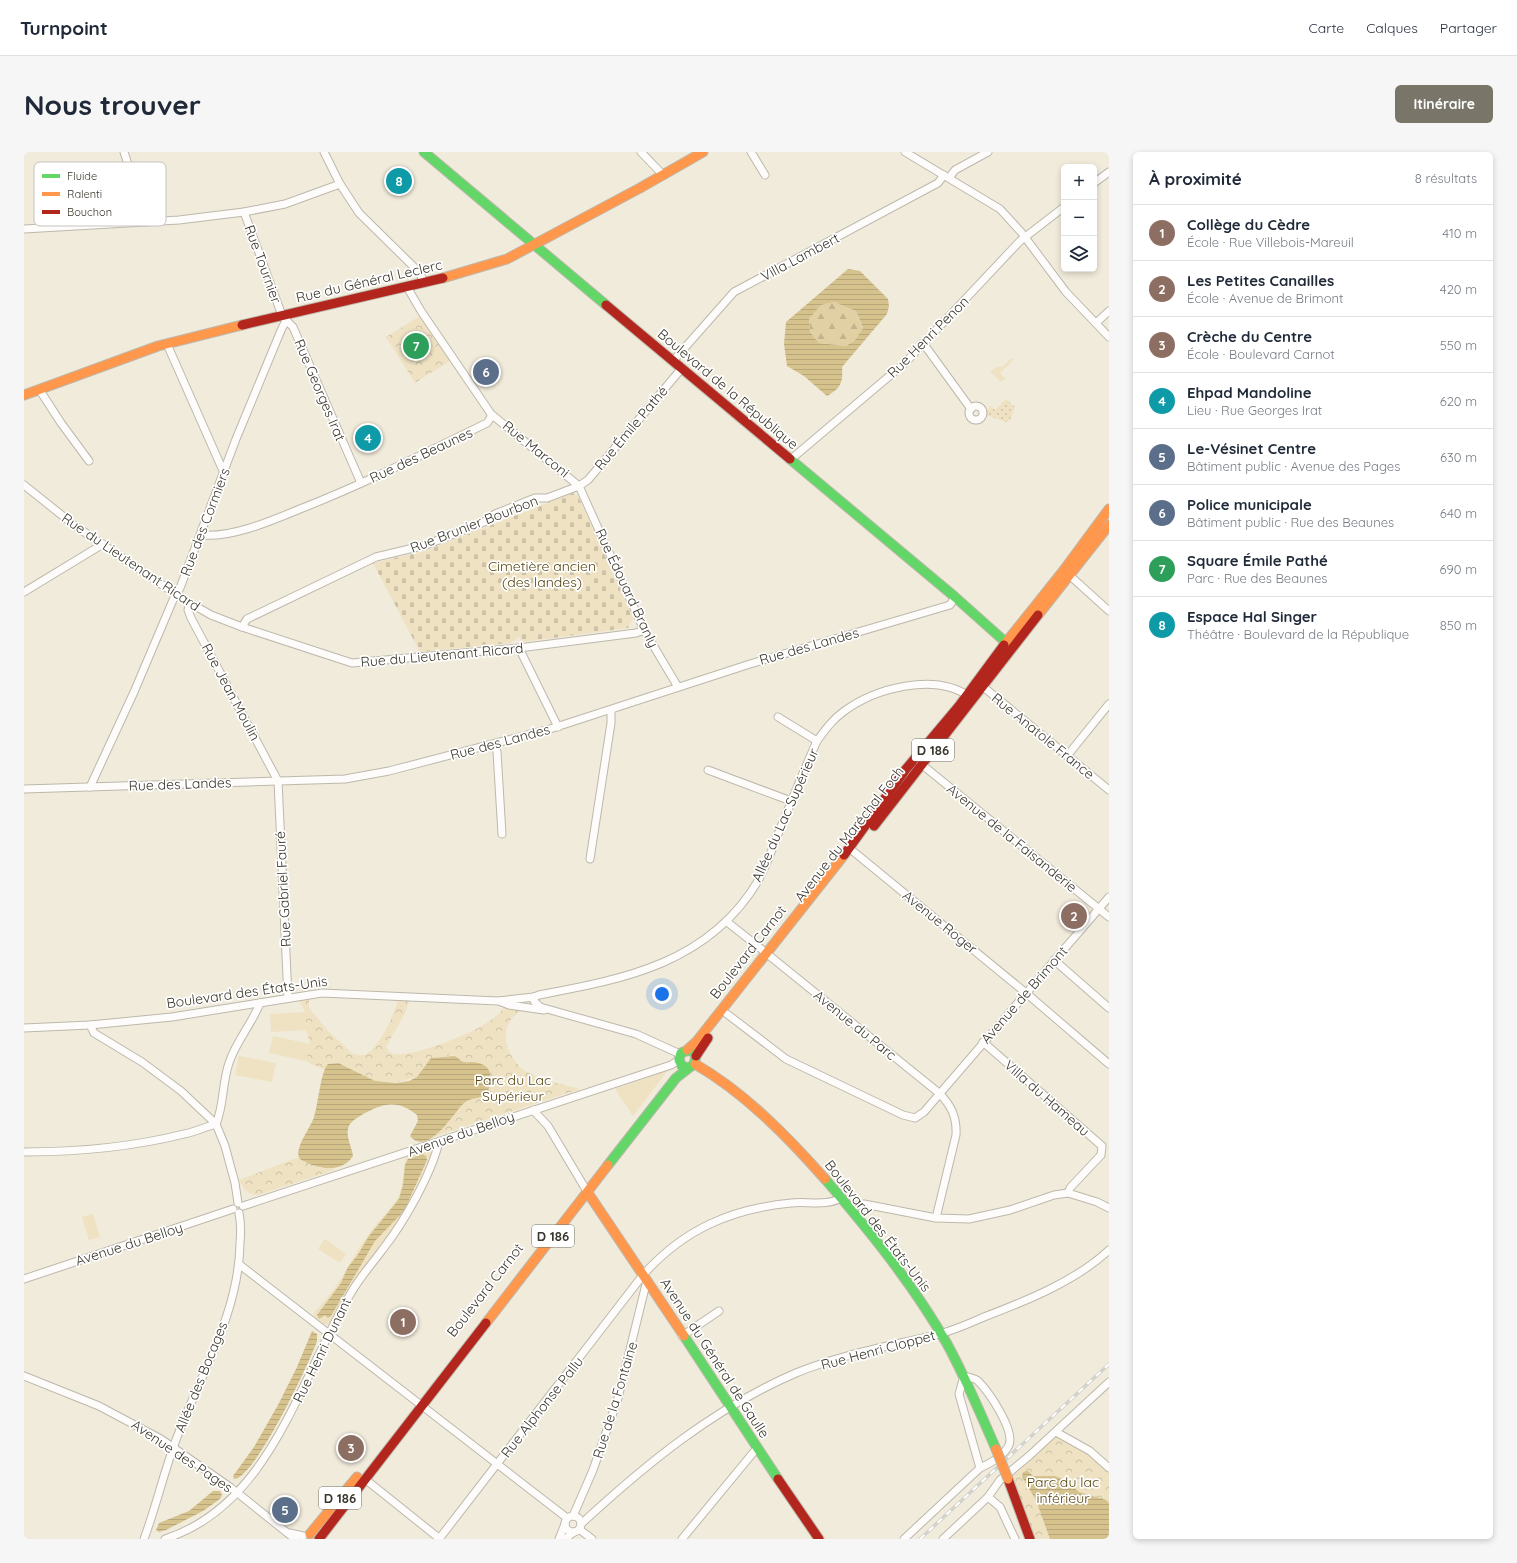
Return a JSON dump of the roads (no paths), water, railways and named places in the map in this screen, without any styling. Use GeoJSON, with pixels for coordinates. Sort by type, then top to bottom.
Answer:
{"type":"FeatureCollection","features":[{"type":"Feature","properties":{"kind":"street"},"geometry":{"type":"LineString","coordinates":[[124,152],[127,162]]}},
{"type":"Feature","properties":{"kind":"street"},"geometry":{"type":"LineString","coordinates":[[324,152],[340,184],[364,220],[419,272],[425,283]]}},
{"type":"Feature","properties":{"kind":"street","name":"Boulevard de la République"},"geometry":{"type":"LineString","coordinates":[[424,152],[955,597],[1009,645]]}},
{"type":"Feature","properties":{"kind":"street"},"geometry":{"type":"LineString","coordinates":[[641,152],[663,176]]}},
{"type":"Feature","properties":{"kind":"street","name":"Rue du Général Leclerc"},"geometry":{"type":"LineString","coordinates":[[24,395],[167,344],[284,318],[491,265],[536,245],[663,176],[702,152]]}},
{"type":"Feature","properties":{"kind":"street"},"geometry":{"type":"LineString","coordinates":[[751,152],[765,175]]}},
{"type":"Feature","properties":{"kind":"street"},"geometry":{"type":"LineString","coordinates":[[905,152],[1000,209],[1021,232],[1066,292],[1109,337]]}},
{"type":"Feature","properties":{"kind":"street","name":"Villa Lambert"},"geometry":{"type":"LineString","coordinates":[[673,361],[734,292],[938,183],[955,170],[988,152]]}},
{"type":"Feature","properties":{"kind":"street"},"geometry":{"type":"LineString","coordinates":[[1097,181],[1109,172]]}},
{"type":"Feature","properties":{"kind":"street"},"geometry":{"type":"LineString","coordinates":[[166,221],[244,212],[285,204],[340,184]]}},
{"type":"Feature","properties":{"kind":"street","name":"Rue Henri Penon"},"geometry":{"type":"LineString","coordinates":[[790,460],[906,362],[1024,238],[1061,209]]}},
{"type":"Feature","properties":{"kind":"street","name":"Rue Tournier"},"geometry":{"type":"LineString","coordinates":[[244,212],[284,318]]}},
{"type":"Feature","properties":{"kind":"street"},"geometry":{"type":"LineString","coordinates":[[24,228],[65,226]]}},
{"type":"Feature","properties":{"kind":"street"},"geometry":{"type":"LineString","coordinates":[[408,286],[421,311],[490,414]]}},
{"type":"Feature","properties":{"kind":"street"},"geometry":{"type":"LineString","coordinates":[[1096,323],[1109,311]]}},
{"type":"Feature","properties":{"kind":"street","name":"Rue des Cormiers"},"geometry":{"type":"LineString","coordinates":[[90,787],[177,594],[201,535],[246,414],[282,328],[284,318]]}},
{"type":"Feature","properties":{"kind":"street","name":"Rue Georges Irat"},"geometry":{"type":"LineString","coordinates":[[284,318],[293,327],[361,483]]}},
{"type":"Feature","properties":{"kind":"street"},"geometry":{"type":"LineString","coordinates":[[923,343],[971,409]]}},
{"type":"Feature","properties":{"kind":"street"},"geometry":{"type":"LineString","coordinates":[[167,344],[224,474]]}},
{"type":"Feature","properties":{"kind":"street","name":"Rue Émile Pathé"},"geometry":{"type":"LineString","coordinates":[[580,486],[588,480],[682,368]]}},
{"type":"Feature","properties":{"kind":"street"},"geometry":{"type":"LineString","coordinates":[[39,389],[61,423],[89,461]]}},
{"type":"Feature","properties":{"kind":"street","name":"Rue des Beaunes"},"geometry":{"type":"LineString","coordinates":[[201,535],[219,534],[264,524],[361,483],[487,423],[491,417],[490,414]]}},
{"type":"Feature","properties":{"kind":"street","name":"Rue Marconi"},"geometry":{"type":"LineString","coordinates":[[490,414],[580,486]]}},
{"type":"Feature","properties":{"kind":"street","name":"Rue du Lieutenant Ricard"},"geometry":{"type":"LineString","coordinates":[[24,485],[62,517],[190,603],[211,615],[242,627],[345,661],[358,663],[519,648],[636,633],[644,630]]}},
{"type":"Feature","properties":{"kind":"street","name":"Rue Brunier Bourbon"},"geometry":{"type":"LineString","coordinates":[[242,627],[247,619],[369,560],[426,546],[484,522],[495,514],[535,498],[547,498],[580,486]]}},
{"type":"Feature","properties":{"kind":"street","name":"Rue Édouard Branly"},"geometry":{"type":"LineString","coordinates":[[580,486],[644,630],[678,687]]}},
{"type":"Feature","properties":{"kind":"street","name":"D 186"},"geometry":{"type":"LineString","coordinates":[[1067,573],[1109,509]]}},
{"type":"Feature","properties":{"kind":"street","name":"D 186"},"geometry":{"type":"LineString","coordinates":[[980,684],[999,665],[1009,645],[1067,573],[1109,525]]}},
{"type":"Feature","properties":{"kind":"street"},"geometry":{"type":"LineString","coordinates":[[24,592],[103,544]]}},
{"type":"Feature","properties":{"kind":"street"},"geometry":{"type":"LineString","coordinates":[[1067,573],[1109,611]]}},
{"type":"Feature","properties":{"kind":"street","name":"Rue des Landes"},"geometry":{"type":"LineString","coordinates":[[24,789],[278,781],[367,776],[558,727],[750,664],[950,605],[955,597]]}},
{"type":"Feature","properties":{"kind":"street","name":"Rue Jean Moulin"},"geometry":{"type":"LineString","coordinates":[[190,603],[188,610],[191,618],[278,781]]}},
{"type":"Feature","properties":{"kind":"street","name":"Boulevard Carnot"},"geometry":{"type":"LineString","coordinates":[[586,1189],[681,1056],[701,1035],[768,955],[1009,645]]}},
{"type":"Feature","properties":{"kind":"street"},"geometry":{"type":"LineString","coordinates":[[519,648],[558,727]]}},
{"type":"Feature","properties":{"kind":"street","name":"Allée du Lac Supérieur"},"geometry":{"type":"LineString","coordinates":[[534,999],[539,995],[589,986],[648,970],[696,945],[726,921],[742,904],[758,881],[817,741],[829,725],[852,706],[869,697],[920,683],[954,689],[970,697]]}},
{"type":"Feature","properties":{"kind":"street","name":"Rue Anatole France"},"geometry":{"type":"LineString","coordinates":[[980,684],[1109,790]]}},
{"type":"Feature","properties":{"kind":"street"},"geometry":{"type":"LineString","coordinates":[[1067,756],[1108,707]]}},
{"type":"Feature","properties":{"kind":"street"},"geometry":{"type":"LineString","coordinates":[[590,859],[611,723],[611,710]]}},
{"type":"Feature","properties":{"kind":"street"},"geometry":{"type":"LineString","coordinates":[[778,717],[817,741]]}},
{"type":"Feature","properties":{"kind":"street"},"geometry":{"type":"LineString","coordinates":[[495,744],[497,752],[502,834]]}},
{"type":"Feature","properties":{"kind":"street","name":"Avenue de la Faisanderie"},"geometry":{"type":"LineString","coordinates":[[918,761],[1109,917]]}},
{"type":"Feature","properties":{"kind":"street"},"geometry":{"type":"LineString","coordinates":[[708,770],[791,801]]}},
{"type":"Feature","properties":{"kind":"street","name":"Rue Gabriel Fauré"},"geometry":{"type":"LineString","coordinates":[[278,781],[288,998]]}},
{"type":"Feature","properties":{"kind":"street","name":"Avenue Roger"},"geometry":{"type":"LineString","coordinates":[[851,850],[1026,993],[1109,1064]]}},
{"type":"Feature","properties":{"kind":"street","name":"Avenue de Brimont"},"geometry":{"type":"LineString","coordinates":[[727,1014],[782,1057],[903,1115],[915,1118],[924,1112],[1109,897]]}},
{"type":"Feature","properties":{"kind":"street","name":"Avenue du Parc"},"geometry":{"type":"LineString","coordinates":[[726,921],[939,1093],[951,1107],[956,1125],[955,1145],[936,1218]]}},
{"type":"Feature","properties":{"kind":"street","name":"D 186"},"geometry":{"type":"LineString","coordinates":[[727,1014],[768,955]]}},
{"type":"Feature","properties":{"kind":"street"},"geometry":{"type":"LineString","coordinates":[[1054,960],[1109,1008]]}},
{"type":"Feature","properties":{"kind":"street","name":"Boulevard des États-Unis"},"geometry":{"type":"LineString","coordinates":[[24,1028],[90,1025],[186,1015],[322,993],[498,1001],[534,999],[540,1007],[636,1034],[681,1056]]}},
{"type":"Feature","properties":{"kind":"street"},"geometry":{"type":"LineString","coordinates":[[526,1008],[531,1008],[534,999]]}},
{"type":"Feature","properties":{"kind":"street","name":"Boulevard des États-Unis"},"geometry":{"type":"LineString","coordinates":[[498,1001],[509,1005],[548,1010]]}},
{"type":"Feature","properties":{"kind":"street"},"geometry":{"type":"LineString","coordinates":[[24,1152],[68,1151],[117,1147],[187,1134],[216,1124],[220,1116],[224,1078],[229,1062],[236,1045],[256,1013],[260,1003]]}},
{"type":"Feature","properties":{"kind":"street","name":"Boulevard Carnot"},"geometry":{"type":"LineString","coordinates":[[308,1538],[365,1479],[419,1405],[586,1189],[679,1075],[693,1062],[727,1014]]}},
{"type":"Feature","properties":{"kind":"street","name":"Allée des Bocages"},"geometry":{"type":"LineString","coordinates":[[90,1025],[94,1033],[142,1062],[181,1091],[216,1124],[231,1169],[241,1221],[240,1265],[222,1330],[173,1447],[144,1539]]}},
{"type":"Feature","properties":{"kind":"street","name":"Villa du Hameau"},"geometry":{"type":"LineString","coordinates":[[983,1042],[1102,1146],[1101,1155],[1070,1188],[1068,1193]]}},
{"type":"Feature","properties":{"kind":"street"},"geometry":{"type":"LineString","coordinates":[[693,1052],[693,1062],[682,1066],[681,1056],[693,1052]]}},
{"type":"Feature","properties":{"kind":"street","name":"Avenue du Belloy"},"geometry":{"type":"LineString","coordinates":[[24,1279],[671,1065],[681,1056]]}},
{"type":"Feature","properties":{"kind":"street","name":"Boulevard des États-Unis"},"geometry":{"type":"LineString","coordinates":[[693,1062],[710,1073],[776,1128],[806,1157],[842,1197],[898,1272],[941,1334],[964,1376],[996,1449],[1023,1517],[1030,1539]]}},
{"type":"Feature","properties":{"kind":"street"},"geometry":{"type":"LineString","coordinates":[[533,1110],[548,1126],[586,1189]]}},
{"type":"Feature","properties":{"kind":"street","name":"Rue Henri Dunant"},"geometry":{"type":"LineString","coordinates":[[164,1539],[195,1526],[214,1513],[237,1493],[273,1443],[289,1418],[328,1334],[352,1291],[384,1248],[408,1212],[439,1142]]}},
{"type":"Feature","properties":{"kind":"street","name":"Avenue du Général de Gaulle"},"geometry":{"type":"LineString","coordinates":[[586,1189],[645,1277],[682,1336],[819,1539]]}},
{"type":"Feature","properties":{"kind":"street"},"geometry":{"type":"LineString","coordinates":[[850,1209],[864,1204],[936,1218],[969,1219],[1010,1210],[1054,1195],[1068,1193],[1097,1202],[1109,1208]]}},
{"type":"Feature","properties":{"kind":"street","name":"Rue Alphonse Pallu"},"geometry":{"type":"LineString","coordinates":[[440,1539],[645,1277],[680,1240],[714,1222],[766,1206],[792,1203],[834,1202],[842,1197]]}},
{"type":"Feature","properties":{"kind":"street","name":"Rue Henri Cloppet"},"geometry":{"type":"LineString","coordinates":[[565,1539],[612,1495],[666,1451],[700,1425],[730,1407],[789,1377],[836,1358],[941,1334],[1032,1298],[1098,1260],[1109,1250]]}},
{"type":"Feature","properties":{"kind":"street"},"geometry":{"type":"LineString","coordinates":[[240,1265],[568,1519],[579,1518],[578,1528]]}},
{"type":"Feature","properties":{"kind":"street","name":"Rue de la Fontaine"},"geometry":{"type":"LineString","coordinates":[[568,1519],[593,1470],[616,1404],[645,1277]]}},
{"type":"Feature","properties":{"kind":"street"},"geometry":{"type":"LineString","coordinates":[[682,1336],[720,1311]]}},
{"type":"Feature","properties":{"kind":"street","name":"Avenue des Pages"},"geometry":{"type":"LineString","coordinates":[[24,1376],[99,1406],[139,1426],[173,1447],[288,1532],[308,1538]]}},
{"type":"Feature","properties":{"kind":"street"},"geometry":{"type":"LineString","coordinates":[[904,1539],[980,1468],[994,1461],[1008,1446],[1010,1434],[1003,1419],[977,1380],[964,1376],[959,1394],[980,1468]]}},
{"type":"Feature","properties":{"kind":"street"},"geometry":{"type":"LineString","coordinates":[[943,1539],[988,1497],[1000,1480],[1056,1432],[1109,1382]]}},
{"type":"Feature","properties":{"kind":"street","name":"Boulevard Carnot"},"geometry":{"type":"LineString","coordinates":[[308,1538],[419,1405]]}},
{"type":"Feature","properties":{"kind":"street"},"geometry":{"type":"LineString","coordinates":[[1056,1432],[1090,1451],[1109,1468]]}},
{"type":"Feature","properties":{"kind":"street"},"geometry":{"type":"LineString","coordinates":[[682,1539],[757,1448]]}},
{"type":"Feature","properties":{"kind":"street"},"geometry":{"type":"LineString","coordinates":[[365,1479],[440,1539]]}},
{"type":"Feature","properties":{"kind":"street"},"geometry":{"type":"LineString","coordinates":[[988,1497],[1000,1507],[1015,1539]]}},
{"type":"Feature","properties":{"kind":"street"},"geometry":{"type":"LineString","coordinates":[[568,1519],[568,1530],[578,1528],[592,1539]]}},
{"type":"Feature","properties":{"kind":"street"},"geometry":{"type":"LineString","coordinates":[[559,1539],[568,1519]]}},
{"type":"Feature","properties":{"kind":"railway"},"geometry":{"type":"LineString","coordinates":[[920,1539],[1109,1364]]}},
{"type":"Feature","properties":{"kind":"place","name":"Espace Hal Singer"},"geometry":{"type":"Point","coordinates":[399,181]}},
{"type":"Feature","properties":{"kind":"place","name":"Square Émile Pathé"},"geometry":{"type":"Point","coordinates":[416,346]}},
{"type":"Feature","properties":{"kind":"place","name":"Police municipale"},"geometry":{"type":"Point","coordinates":[486,372]}},
{"type":"Feature","properties":{"kind":"place","name":"Ehpad Mandoline"},"geometry":{"type":"Point","coordinates":[368,438]}},
{"type":"Feature","properties":{"kind":"place","name":"Les Petites Canailles"},"geometry":{"type":"Point","coordinates":[1074,916]}},
{"type":"Feature","properties":{"kind":"place","name":"Collège du Cèdre"},"geometry":{"type":"Point","coordinates":[403,1322]}},
{"type":"Feature","properties":{"kind":"place","name":"Crèche du Centre"},"geometry":{"type":"Point","coordinates":[351,1448]}},
{"type":"Feature","properties":{"kind":"place","name":"Le-Vésinet Centre"},"geometry":{"type":"Point","coordinates":[285,1510]}},
{"type":"Feature","properties":{"kind":"park label","name":"Cimetière ancien (des landes)"},"geometry":{"type":"Point","coordinates":[542,574]}},
{"type":"Feature","properties":{"kind":"park label","name":"Parc du Lac Supérieur"},"geometry":{"type":"Point","coordinates":[513,1088]}},
{"type":"Feature","properties":{"kind":"park label","name":"Parc du lac inférieur"},"geometry":{"type":"Point","coordinates":[1063,1490]}}]}
